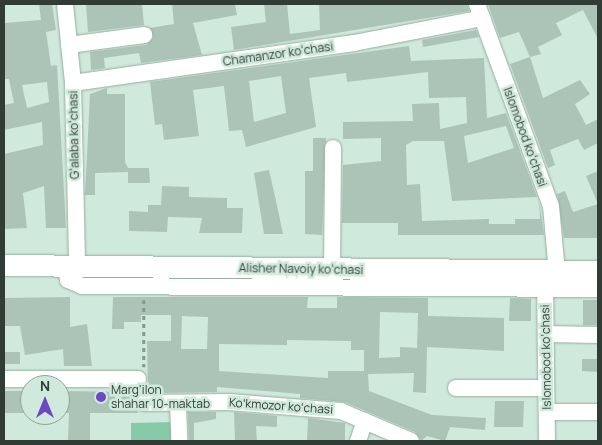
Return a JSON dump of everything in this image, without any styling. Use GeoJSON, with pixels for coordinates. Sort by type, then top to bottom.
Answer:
{"type":"FeatureCollection","features":[{"type":"Feature","properties":{"kind":"main road","name":"Alisher Navoiy koʻchasi"},"geometry":{"type":"LineString","coordinates":[[4,265],[340,276],[549,278],[598,270]]}},
{"type":"Feature","properties":{"kind":"street","name":"Gʻalaba koʻchasi"},"geometry":{"type":"LineString","coordinates":[[65,4],[73,83],[72,266]]}},
{"type":"Feature","properties":{"kind":"street","name":"Chamanzor koʻchasi"},"geometry":{"type":"LineString","coordinates":[[73,83],[354,43],[480,11]]}},
{"type":"Feature","properties":{"kind":"street","name":"Islomobod koʻchasi"},"geometry":{"type":"LineString","coordinates":[[480,11],[551,206],[549,278]]}},
{"type":"Feature","properties":{"kind":"street"},"geometry":{"type":"LineString","coordinates":[[69,45],[144,35]]}},
{"type":"Feature","properties":{"kind":"street"},"geometry":{"type":"LineString","coordinates":[[72,266],[73,284],[144,286],[340,276],[334,148]]}},
{"type":"Feature","properties":{"kind":"street"},"geometry":{"type":"LineString","coordinates":[[549,278],[598,290]]}},
{"type":"Feature","properties":{"kind":"street","name":"Islomobod ko‘chasi"},"geometry":{"type":"LineString","coordinates":[[547,441],[546,334],[549,278]]}},
{"type":"Feature","properties":{"kind":"street"},"geometry":{"type":"LineString","coordinates":[[546,334],[598,335]]}},
{"type":"Feature","properties":{"kind":"street"},"geometry":{"type":"LineString","coordinates":[[4,379],[141,376]]}},
{"type":"Feature","properties":{"kind":"street"},"geometry":{"type":"LineString","coordinates":[[456,388],[546,388]]}},
{"type":"Feature","properties":{"kind":"street","name":"Koʻkmozor koʻchasi"},"geometry":{"type":"LineString","coordinates":[[144,403],[229,402],[341,411],[411,441]]}},
{"type":"Feature","properties":{"kind":"street"},"geometry":{"type":"LineString","coordinates":[[178,403],[179,441]]}},
{"type":"Feature","properties":{"kind":"street"},"geometry":{"type":"LineString","coordinates":[[547,412],[598,412]]}},
{"type":"Feature","properties":{"kind":"street"},"geometry":{"type":"LineString","coordinates":[[358,441],[365,421]]}},
{"type":"Feature","properties":{"kind":"path"},"geometry":{"type":"LineString","coordinates":[[141,376],[144,286]]}},
{"type":"Feature","properties":{"kind":"green space"},"geometry":{"type":"Polygon","coordinates":[[[175,422],[176,441],[131,441],[131,423],[175,422]]]}},
{"type":"Feature","properties":{"kind":"building"},"geometry":{"type":"Polygon","coordinates":[[[39,4],[52,4],[56,30],[46,32],[51,66],[57,65],[66,228],[46,228],[44,186],[23,193],[27,228],[4,229],[4,154],[43,145],[42,122],[4,130],[4,105],[14,103],[9,79],[4,79],[4,23],[41,20],[39,4]],[[47,82],[22,85],[27,108],[49,102],[47,82]]]}},
{"type":"Feature","properties":{"kind":"building"},"geometry":{"type":"Polygon","coordinates":[[[86,4],[142,4],[144,25],[88,32],[86,4]]]}},
{"type":"Feature","properties":{"kind":"building"},"geometry":{"type":"Polygon","coordinates":[[[172,4],[235,4],[237,15],[193,23],[202,55],[141,63],[139,53],[104,58],[105,68],[91,70],[90,52],[146,45],[153,38],[150,28],[174,24],[172,4]]]}},
{"type":"Feature","properties":{"kind":"building"},"geometry":{"type":"Polygon","coordinates":[[[264,4],[287,4],[290,34],[320,30],[319,4],[467,4],[469,11],[234,50],[231,27],[266,22],[264,4]]]}},
{"type":"Feature","properties":{"kind":"building"},"geometry":{"type":"Polygon","coordinates":[[[488,4],[598,4],[598,39],[583,10],[556,23],[562,35],[538,47],[541,54],[530,57],[519,32],[500,38],[488,4]]]}},
{"type":"Feature","properties":{"kind":"building"},"geometry":{"type":"Polygon","coordinates":[[[476,30],[479,37],[423,47],[422,40],[476,30]]]}},
{"type":"Feature","properties":{"kind":"building"},"geometry":{"type":"Polygon","coordinates":[[[409,46],[411,61],[484,58],[487,118],[506,113],[537,197],[452,201],[444,141],[413,141],[406,145],[407,185],[420,184],[422,221],[489,219],[489,224],[515,224],[515,219],[540,219],[539,201],[544,235],[398,235],[398,223],[342,223],[343,165],[381,161],[381,138],[343,139],[343,122],[413,121],[412,104],[439,103],[440,129],[467,123],[466,97],[429,98],[428,72],[347,82],[346,73],[309,78],[316,127],[246,147],[242,130],[229,131],[224,86],[193,90],[199,136],[164,140],[162,124],[155,125],[150,82],[409,46]],[[281,76],[249,81],[254,122],[286,113],[281,76]],[[506,126],[464,136],[468,163],[514,148],[506,126]]]}},
{"type":"Feature","properties":{"kind":"building"},"geometry":{"type":"Polygon","coordinates":[[[530,57],[543,98],[580,80],[590,94],[575,104],[586,125],[598,119],[598,143],[584,150],[578,139],[550,150],[555,165],[548,168],[510,64],[530,57]]]}},
{"type":"Feature","properties":{"kind":"building"},"geometry":{"type":"Polygon","coordinates":[[[107,88],[107,94],[125,94],[125,162],[128,168],[149,168],[150,183],[128,183],[128,172],[95,173],[95,195],[85,195],[90,94],[107,88]]]}},
{"type":"Feature","properties":{"kind":"building"},"geometry":{"type":"Polygon","coordinates":[[[313,138],[326,138],[322,235],[305,234],[305,171],[313,171],[313,138]]]}},
{"type":"Feature","properties":{"kind":"building"},"geometry":{"type":"Polygon","coordinates":[[[269,170],[283,234],[264,234],[254,173],[269,170]]]}},
{"type":"Feature","properties":{"kind":"building"},"geometry":{"type":"Polygon","coordinates":[[[598,171],[598,204],[586,176],[598,171]]]}},
{"type":"Feature","properties":{"kind":"building"},"geometry":{"type":"Polygon","coordinates":[[[162,186],[189,187],[189,197],[227,198],[227,208],[243,208],[242,233],[199,233],[202,218],[168,217],[167,232],[129,231],[129,211],[148,212],[148,205],[161,205],[162,186]]]}},
{"type":"Feature","properties":{"kind":"building"},"geometry":{"type":"Polygon","coordinates":[[[565,191],[573,212],[598,204],[598,238],[564,238],[557,194],[565,191]]]}},
{"type":"Feature","properties":{"kind":"building"},"geometry":{"type":"Polygon","coordinates":[[[70,297],[70,327],[87,324],[92,366],[64,366],[63,349],[25,355],[20,326],[4,326],[4,298],[70,297]]]}},
{"type":"Feature","properties":{"kind":"building"},"geometry":{"type":"Polygon","coordinates":[[[113,297],[308,297],[307,308],[337,308],[337,297],[428,298],[428,316],[504,318],[504,351],[427,347],[426,393],[413,392],[414,373],[368,374],[369,391],[432,415],[486,418],[485,430],[450,427],[445,441],[427,436],[421,441],[415,432],[345,402],[300,398],[300,394],[217,387],[217,392],[148,393],[147,341],[171,341],[171,315],[141,315],[141,322],[124,322],[124,329],[112,329],[113,297]],[[380,312],[379,358],[400,357],[400,347],[417,348],[418,313],[380,312]],[[182,316],[181,349],[207,349],[208,317],[182,316]],[[287,340],[287,345],[219,344],[219,371],[328,378],[328,371],[364,371],[364,350],[351,350],[351,341],[287,340]]]}},
{"type":"Feature","properties":{"kind":"building"},"geometry":{"type":"Polygon","coordinates":[[[510,298],[531,299],[531,321],[509,321],[510,298]]]}},
{"type":"Feature","properties":{"kind":"building"},"geometry":{"type":"Polygon","coordinates":[[[583,300],[598,300],[598,325],[583,325],[583,300]]]}},
{"type":"Feature","properties":{"kind":"building"},"geometry":{"type":"Polygon","coordinates":[[[4,352],[20,352],[20,364],[4,364],[4,352]]]}},
{"type":"Feature","properties":{"kind":"building"},"geometry":{"type":"Polygon","coordinates":[[[582,359],[598,359],[598,372],[582,371],[582,359]]]}},
{"type":"Feature","properties":{"kind":"building"},"geometry":{"type":"Polygon","coordinates":[[[4,391],[20,391],[20,413],[4,413],[4,391]]]}},
{"type":"Feature","properties":{"kind":"building"},"geometry":{"type":"Polygon","coordinates":[[[70,391],[139,392],[134,403],[138,413],[90,413],[90,441],[68,441],[70,391]]]}},
{"type":"Feature","properties":{"kind":"building"},"geometry":{"type":"Polygon","coordinates":[[[495,401],[524,401],[523,427],[494,427],[495,401]]]}},
{"type":"Feature","properties":{"kind":"building"},"geometry":{"type":"Polygon","coordinates":[[[188,412],[216,412],[216,419],[194,423],[194,441],[189,441],[188,412]]]}},
{"type":"Feature","properties":{"kind":"building"},"geometry":{"type":"Polygon","coordinates":[[[234,412],[277,416],[277,427],[256,426],[257,441],[235,441],[234,412]]]}},
{"type":"Feature","properties":{"kind":"building"},"geometry":{"type":"Polygon","coordinates":[[[308,418],[345,423],[345,441],[307,441],[308,418]]]}},
{"type":"Feature","properties":{"kind":"place","name":"Marg'ilon shahar 10-maktab"},"geometry":{"type":"Point","coordinates":[101,397]}}]}
